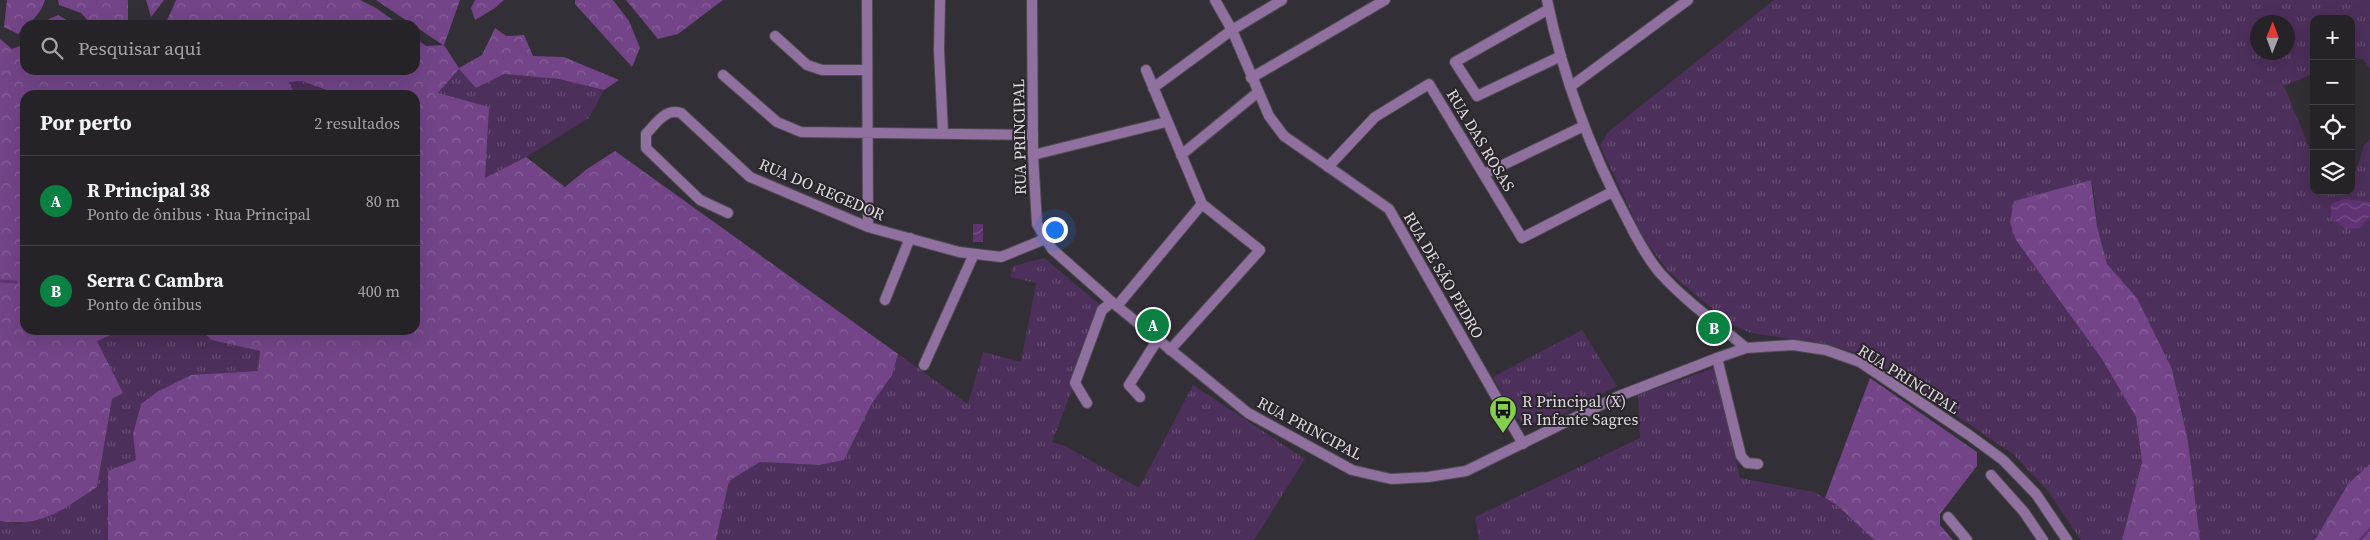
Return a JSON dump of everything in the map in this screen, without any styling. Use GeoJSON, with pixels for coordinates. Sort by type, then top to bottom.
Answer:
{"type":"FeatureCollection","features":[{"type":"Feature","properties":{"kind":"street"},"geometry":{"type":"LineString","coordinates":[[867,0],[868,227]]}},
{"type":"Feature","properties":{"kind":"street"},"geometry":{"type":"LineString","coordinates":[[940,0],[939,50],[942,133]]}},
{"type":"Feature","properties":{"kind":"street","name":"RUA PRINCIPAL"},"geometry":{"type":"LineString","coordinates":[[1032,0],[1033,136],[1037,224],[1052,249],[1114,304],[1248,413],[1352,470],[1391,479],[1428,477],[1466,471],[1619,396],[1717,358],[1746,348],[1793,345],[1826,350],[1860,362],[2003,460],[2036,494],[2067,540]]}},
{"type":"Feature","properties":{"kind":"street","name":"RUA DE SÃO PEDRO"},"geometry":{"type":"LineString","coordinates":[[1216,0],[1232,30],[1257,93],[1269,116],[1284,136],[1389,209],[1523,444]]}},
{"type":"Feature","properties":{"kind":"street"},"geometry":{"type":"LineString","coordinates":[[1153,88],[1232,30],[1282,0]]}},
{"type":"Feature","properties":{"kind":"street"},"geometry":{"type":"LineString","coordinates":[[1251,78],[1385,0]]}},
{"type":"Feature","properties":{"kind":"street"},"geometry":{"type":"LineString","coordinates":[[1570,86],[1688,0]]}},
{"type":"Feature","properties":{"kind":"street"},"geometry":{"type":"LineString","coordinates":[[1561,56],[1477,96],[1455,62],[1548,5],[1561,56],[1584,126],[1612,192],[1641,245],[1659,272],[1746,348]]}},
{"type":"Feature","properties":{"kind":"street"},"geometry":{"type":"LineString","coordinates":[[775,36],[807,65],[822,70],[867,70]]}},
{"type":"Feature","properties":{"kind":"street"},"geometry":{"type":"LineString","coordinates":[[1146,70],[1166,122],[1202,204],[1260,250],[1170,350]]}},
{"type":"Feature","properties":{"kind":"street"},"geometry":{"type":"LineString","coordinates":[[723,75],[778,122],[801,132],[1033,136]]}},
{"type":"Feature","properties":{"kind":"street","name":"RUA DAS ROSAS"},"geometry":{"type":"LineString","coordinates":[[1328,167],[1375,116],[1429,84],[1522,238],[1612,192]]}},
{"type":"Feature","properties":{"kind":"street"},"geometry":{"type":"LineString","coordinates":[[1181,155],[1257,93]]}},
{"type":"Feature","properties":{"kind":"street","name":"RUA DO REGEDOR"},"geometry":{"type":"LineString","coordinates":[[728,213],[700,200],[646,148],[646,134],[667,113],[675,111],[681,113],[750,177],[868,227],[974,254],[1000,257],[1045,238]]}},
{"type":"Feature","properties":{"kind":"street"},"geometry":{"type":"LineString","coordinates":[[1034,155],[1166,122]]}},
{"type":"Feature","properties":{"kind":"street"},"geometry":{"type":"LineString","coordinates":[[1484,174],[1584,126]]}},
{"type":"Feature","properties":{"kind":"street"},"geometry":{"type":"LineString","coordinates":[[1087,403],[1075,382],[1102,310],[1114,304],[1202,204]]}},
{"type":"Feature","properties":{"kind":"street"},"geometry":{"type":"LineString","coordinates":[[885,300],[910,238]]}},
{"type":"Feature","properties":{"kind":"street"},"geometry":{"type":"LineString","coordinates":[[924,365],[974,254]]}},
{"type":"Feature","properties":{"kind":"street"},"geometry":{"type":"LineString","coordinates":[[1140,397],[1129,385],[1158,339]]}},
{"type":"Feature","properties":{"kind":"street"},"geometry":{"type":"LineString","coordinates":[[1717,358],[1740,456],[1747,463],[1758,464]]}},
{"type":"Feature","properties":{"kind":"street"},"geometry":{"type":"LineString","coordinates":[[1991,475],[2024,512],[2043,540]]}},
{"type":"Feature","properties":{"kind":"street"},"geometry":{"type":"LineString","coordinates":[[1948,517],[1967,540]]}},
{"type":"Feature","properties":{"kind":"green space"},"geometry":{"type":"Polygon","coordinates":[[[7,0],[45,0],[33,20],[20,20],[20,32],[18,34],[4,27],[7,0]]]}},
{"type":"Feature","properties":{"kind":"green space"},"geometry":{"type":"Polygon","coordinates":[[[58,0],[128,0],[128,20],[87,20],[81,13],[59,5],[58,0]]]}},
{"type":"Feature","properties":{"kind":"green space"},"geometry":{"type":"Polygon","coordinates":[[[146,0],[164,0],[151,17],[146,0]]]}},
{"type":"Feature","properties":{"kind":"green space"},"geometry":{"type":"Polygon","coordinates":[[[176,0],[360,0],[393,20],[167,20],[176,0]]]}},
{"type":"Feature","properties":{"kind":"green space"},"geometry":{"type":"Polygon","coordinates":[[[376,0],[460,0],[444,45],[459,68],[482,55],[495,28],[506,36],[524,35],[533,56],[564,57],[619,80],[604,90],[559,79],[504,74],[476,88],[459,69],[438,93],[489,107],[485,178],[526,157],[565,187],[587,169],[615,151],[898,354],[892,375],[871,405],[844,460],[819,465],[760,462],[729,481],[716,540],[108,540],[108,471],[136,460],[133,434],[141,404],[157,392],[191,375],[258,371],[260,351],[211,340],[206,335],[420,335],[420,90],[326,90],[302,81],[289,82],[293,90],[20,90],[20,335],[111,335],[97,341],[123,393],[112,399],[97,487],[52,515],[41,519],[16,522],[0,521],[0,39],[12,49],[20,46],[20,75],[420,75],[420,42],[426,46],[443,45],[420,30],[420,20],[406,20],[376,0]]]}},
{"type":"Feature","properties":{"kind":"green space"},"geometry":{"type":"Polygon","coordinates":[[[475,0],[504,0],[475,20],[471,8],[475,0]]]}},
{"type":"Feature","properties":{"kind":"green space"},"geometry":{"type":"Polygon","coordinates":[[[575,0],[613,0],[629,21],[640,48],[632,67],[575,4],[575,0]]]}},
{"type":"Feature","properties":{"kind":"green space"},"geometry":{"type":"Polygon","coordinates":[[[626,0],[723,0],[678,34],[658,39],[626,0]]]}},
{"type":"Feature","properties":{"kind":"green space"},"geometry":{"type":"Polygon","coordinates":[[[1774,0],[2370,0],[2370,69],[2363,59],[2355,58],[2355,15],[2310,15],[2310,75],[2284,86],[2310,149],[2310,195],[2355,195],[2355,171],[2364,146],[2370,139],[2370,464],[2348,484],[2315,540],[2200,540],[2188,441],[2172,369],[2137,298],[2107,264],[2097,226],[2094,190],[2091,180],[2014,201],[2136,417],[2142,462],[2122,540],[2081,540],[2048,491],[2013,454],[1912,386],[1860,354],[1827,344],[1751,333],[1732,325],[1705,303],[1669,272],[1643,238],[1600,145],[1608,132],[1774,0]]]}},
{"type":"Feature","properties":{"kind":"green space"},"geometry":{"type":"Polygon","coordinates":[[[58,15],[66,20],[48,20],[58,15]]]}},
{"type":"Feature","properties":{"kind":"green space"},"geometry":{"type":"Polygon","coordinates":[[[459,68],[476,88],[504,74],[559,79],[604,90],[589,118],[526,157],[485,178],[438,94],[459,68]]]}},
{"type":"Feature","properties":{"kind":"green space"},"geometry":{"type":"Polygon","coordinates":[[[302,81],[326,90],[292,90],[288,82],[302,81]]]}},
{"type":"Feature","properties":{"kind":"green space"},"geometry":{"type":"Polygon","coordinates":[[[2091,180],[2097,226],[2107,264],[2137,298],[2172,369],[2188,441],[2200,540],[2122,540],[2142,462],[2136,417],[2102,359],[2016,240],[2010,222],[2014,201],[2091,180]]]}},
{"type":"Feature","properties":{"kind":"green space"},"geometry":{"type":"Polygon","coordinates":[[[1044,258],[1099,304],[1070,395],[1052,442],[1065,446],[1139,488],[1193,385],[1305,459],[1254,540],[716,540],[729,481],[760,462],[819,465],[844,460],[871,405],[892,375],[898,354],[968,404],[983,352],[1021,362],[1036,283],[1010,277],[1013,266],[1044,258]]]}},
{"type":"Feature","properties":{"kind":"green space"},"geometry":{"type":"Polygon","coordinates":[[[1582,330],[1617,386],[1540,426],[1530,425],[1522,421],[1510,410],[1493,377],[1582,330]]]}},
{"type":"Feature","properties":{"kind":"green space"},"geometry":{"type":"Polygon","coordinates":[[[111,335],[206,335],[211,340],[261,351],[258,371],[191,375],[133,434],[136,460],[108,472],[108,540],[0,540],[0,521],[19,524],[97,487],[112,399],[123,393],[97,341],[111,335]]]}},
{"type":"Feature","properties":{"kind":"green space"},"geometry":{"type":"Polygon","coordinates":[[[1714,368],[1717,372],[1740,478],[1814,492],[1837,505],[1874,540],[1479,540],[1475,517],[1640,438],[1638,395],[1714,368]]]}},
{"type":"Feature","properties":{"kind":"green space"},"geometry":{"type":"Polygon","coordinates":[[[1870,378],[1977,452],[1977,466],[1940,514],[1940,525],[1953,540],[1874,540],[1837,505],[1825,498],[1870,378]]]}},
{"type":"Feature","properties":{"kind":"green space"},"geometry":{"type":"Polygon","coordinates":[[[2370,464],[2370,540],[2315,540],[2348,484],[2370,464]]]}},
{"type":"Feature","properties":{"kind":"water"},"geometry":{"type":"Polygon","coordinates":[[[2344,199],[2370,202],[2370,216],[2360,228],[2346,229],[2331,217],[2331,204],[2344,199]]]}},
{"type":"Feature","properties":{"kind":"water"},"geometry":{"type":"Polygon","coordinates":[[[973,224],[983,224],[983,242],[973,242],[973,224]]]}},
{"type":"Feature","properties":{"kind":"waterway"},"geometry":{"type":"LineString","coordinates":[[0,281],[16,282]]}},
{"type":"Feature","properties":{"kind":"waterway"},"geometry":{"type":"LineString","coordinates":[[2360,540],[2370,529]]}},
{"type":"Feature","properties":{"kind":"place","name":"R Principal 38"},"geometry":{"type":"Point","coordinates":[1153,325]}},
{"type":"Feature","properties":{"kind":"place","name":"Serra C Cambra"},"geometry":{"type":"Point","coordinates":[1714,328]}},
{"type":"Feature","properties":{"kind":"place","name":"R Principal (X) R Infante Sagres"},"geometry":{"type":"Point","coordinates":[1503,434]}}]}
